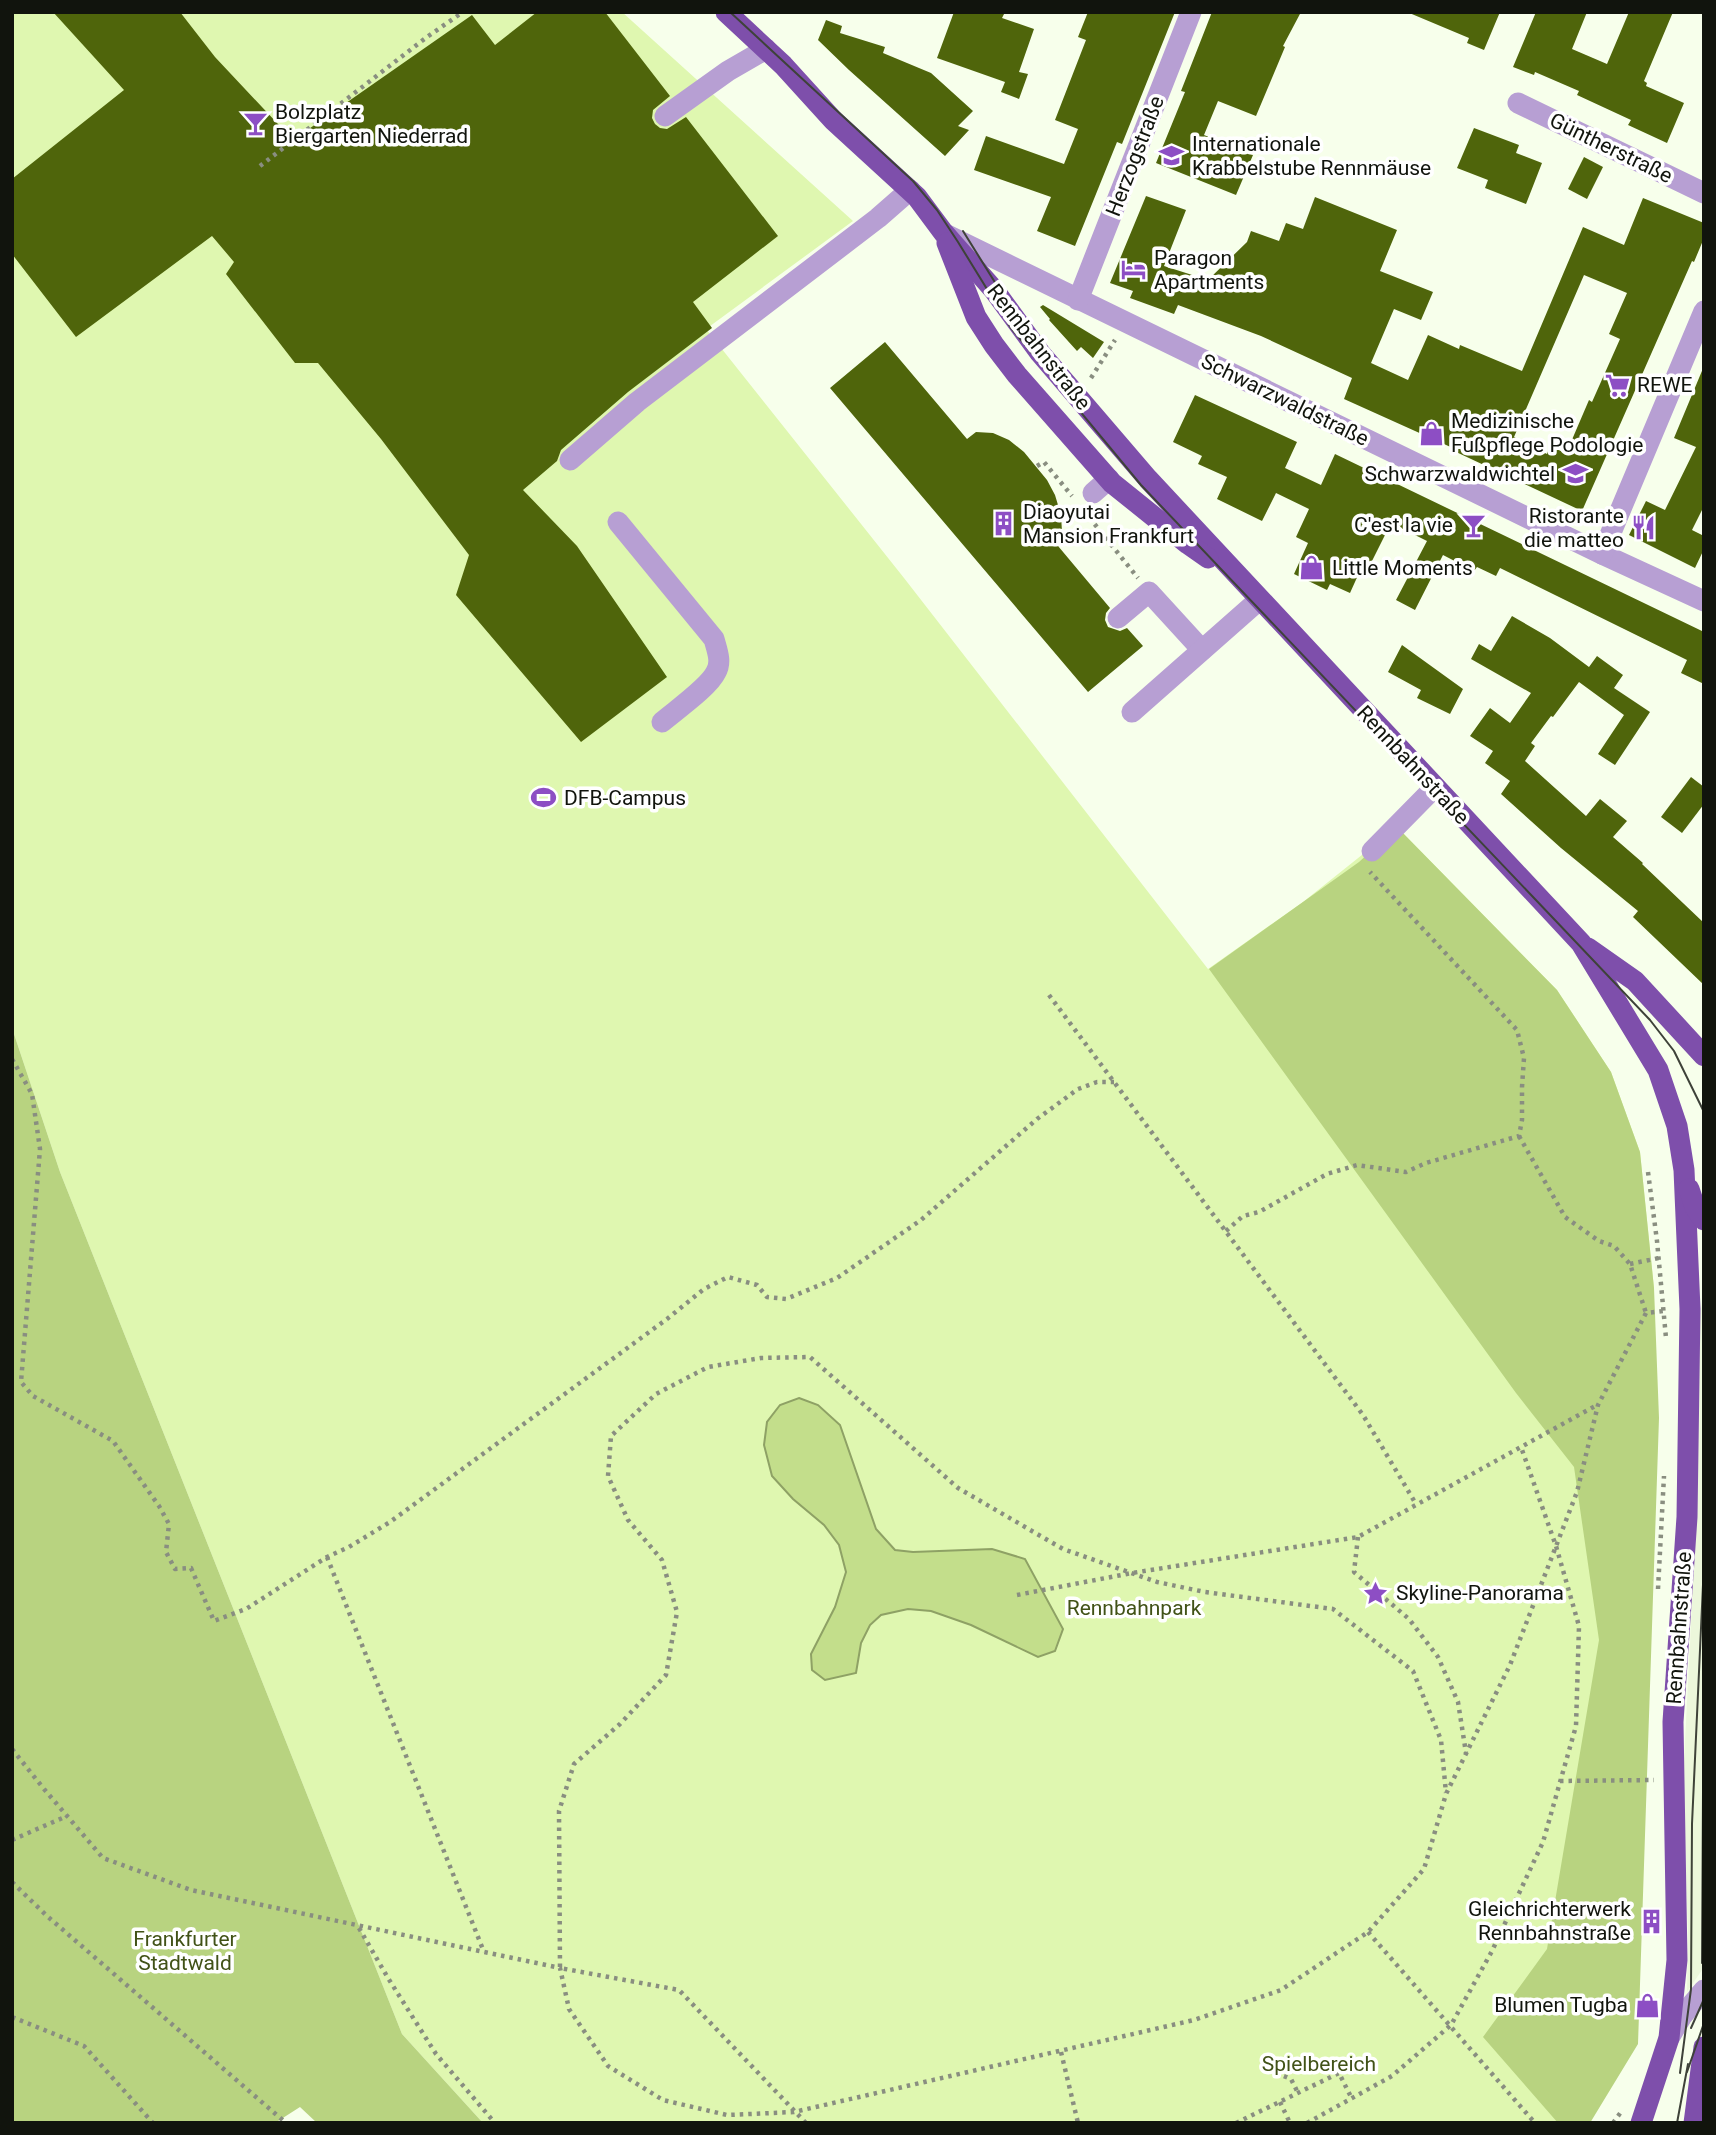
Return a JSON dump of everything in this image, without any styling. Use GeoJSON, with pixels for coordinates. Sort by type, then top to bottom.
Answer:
{"type":"FeatureCollection","features":[{"type":"Feature","properties":{"kind":"main road"},"geometry":{"type":"LineString","coordinates":[[726,12],[766,49]]}},
{"type":"Feature","properties":{"kind":"main road","name":"Rennbahnstraße"},"geometry":{"type":"LineString","coordinates":[[766,49],[828,115],[909,190],[988,282],[1040,352],[1148,479],[1252,593],[1581,943],[1635,981],[1704,1056]]}},
{"type":"Feature","properties":{"kind":"main road","name":"Rennbahnstraße"},"geometry":{"type":"LineString","coordinates":[[943,232],[976,317],[994,345],[1101,486],[1150,514],[1252,593]]}},
{"type":"Feature","properties":{"kind":"main road","name":"Rennbahnstraße"},"geometry":{"type":"LineString","coordinates":[[1581,943],[1658,1070],[1677,1126],[1685,1178],[1690,1300],[1686,1517],[1673,1722],[1677,1960],[1669,2038],[1641,2120]]}},
{"type":"Feature","properties":{"kind":"main road"},"geometry":{"type":"LineString","coordinates":[[1685,1178],[1695,1207],[1704,1220]]}},
{"type":"Feature","properties":{"kind":"main road"},"geometry":{"type":"LineString","coordinates":[[1690,1300],[1704,1253]]}},
{"type":"Feature","properties":{"kind":"main road"},"geometry":{"type":"LineString","coordinates":[[1694,2123],[1704,2047]]}},
{"type":"Feature","properties":{"kind":"street","name":"Herzogstraße"},"geometry":{"type":"LineString","coordinates":[[1078,300],[1191,12]]}},
{"type":"Feature","properties":{"kind":"street"},"geometry":{"type":"LineString","coordinates":[[665,116],[728,71],[766,49]]}},
{"type":"Feature","properties":{"kind":"street","name":"Güntherstraße"},"geometry":{"type":"LineString","coordinates":[[1518,103],[1704,193]]}},
{"type":"Feature","properties":{"kind":"street"},"geometry":{"type":"LineString","coordinates":[[570,460],[637,402],[878,218],[909,190]]}},
{"type":"Feature","properties":{"kind":"street","name":"Schwarzwaldstraße"},"geometry":{"type":"LineString","coordinates":[[943,232],[1078,300],[1704,601]]}},
{"type":"Feature","properties":{"kind":"street"},"geometry":{"type":"LineString","coordinates":[[951,256],[979,276],[1010,328],[1141,485],[1150,514]]}},
{"type":"Feature","properties":{"kind":"street"},"geometry":{"type":"LineString","coordinates":[[1602,554],[1704,311]]}},
{"type":"Feature","properties":{"kind":"street"},"geometry":{"type":"LineString","coordinates":[[618,522],[715,639],[719,657],[717,672],[662,722]]}},
{"type":"Feature","properties":{"kind":"street"},"geometry":{"type":"LineString","coordinates":[[1118,618],[1149,592],[1202,650]]}},
{"type":"Feature","properties":{"kind":"street"},"geometry":{"type":"LineString","coordinates":[[1132,712],[1202,650],[1252,593]]}},
{"type":"Feature","properties":{"kind":"street"},"geometry":{"type":"LineString","coordinates":[[1368,859],[1435,787]]}},
{"type":"Feature","properties":{"kind":"street"},"geometry":{"type":"LineString","coordinates":[[1669,2038],[1682,2016],[1704,1990]]}},
{"type":"Feature","properties":{"kind":"path"},"geometry":{"type":"LineString","coordinates":[[260,166],[463,12]]}},
{"type":"Feature","properties":{"kind":"path"},"geometry":{"type":"LineString","coordinates":[[1091,377],[1116,340]]}},
{"type":"Feature","properties":{"kind":"path"},"geometry":{"type":"LineString","coordinates":[[1037,467],[1044,462],[1149,592]]}},
{"type":"Feature","properties":{"kind":"path"},"geometry":{"type":"LineString","coordinates":[[1368,859],[1517,1030],[1524,1058],[1519,1136],[1565,1217],[1598,1241],[1614,1246],[1630,1264],[1646,1312],[1598,1405],[1577,1492],[1510,1665],[1446,1794],[1424,1869],[1368,1932],[1280,1990],[1194,2020],[794,2112],[727,2115],[663,2100],[608,2066],[569,2009],[560,1968],[559,1811],[573,1764],[621,1724],[667,1675],[677,1612],[662,1560],[628,1520],[608,1476],[611,1436],[656,1394],[708,1367],[761,1358],[810,1357],[958,1488],[1063,1549],[1157,1582],[1205,1592],[1333,1609],[1413,1671],[1441,1740],[1446,1794]]}},
{"type":"Feature","properties":{"kind":"path"},"geometry":{"type":"LineString","coordinates":[[1049,995],[1363,1415],[1416,1504]]}},
{"type":"Feature","properties":{"kind":"path"},"geometry":{"type":"LineString","coordinates":[[12,1059],[32,1094],[40,1149],[21,1382],[33,1396],[113,1441],[169,1524],[166,1552],[175,1569],[191,1568],[214,1621],[246,1609],[327,1557],[390,1522],[704,1289],[728,1277],[757,1285],[767,1297],[786,1299],[837,1278],[921,1220],[1037,1119],[1078,1089],[1097,1082],[1114,1082]]}},
{"type":"Feature","properties":{"kind":"path"},"geometry":{"type":"LineString","coordinates":[[1226,1231],[1244,1216],[1259,1212],[1327,1174],[1357,1165],[1406,1172],[1426,1163],[1519,1136]]}},
{"type":"Feature","properties":{"kind":"path"},"geometry":{"type":"LineString","coordinates":[[1646,1312],[1664,1311],[1648,1172]]}},
{"type":"Feature","properties":{"kind":"path"},"geometry":{"type":"LineString","coordinates":[[1630,1264],[1659,1258]]}},
{"type":"Feature","properties":{"kind":"path"},"geometry":{"type":"LineString","coordinates":[[1017,1595],[1358,1536],[1598,1405]]}},
{"type":"Feature","properties":{"kind":"path"},"geometry":{"type":"LineString","coordinates":[[1307,2123],[1392,2076],[1451,2025],[1492,1951],[1543,1843],[1576,1726],[1579,1626],[1556,1545],[1521,1447]]}},
{"type":"Feature","properties":{"kind":"path"},"geometry":{"type":"LineString","coordinates":[[1358,1536],[1354,1572],[1409,1619],[1438,1657],[1458,1702],[1466,1754]]}},
{"type":"Feature","properties":{"kind":"path"},"geometry":{"type":"LineString","coordinates":[[327,1557],[484,1952]]}},
{"type":"Feature","properties":{"kind":"path"},"geometry":{"type":"LineString","coordinates":[[12,1749],[103,1858],[191,1890],[359,1927],[679,1990],[806,2123]]}},
{"type":"Feature","properties":{"kind":"path"},"geometry":{"type":"LineString","coordinates":[[1560,1781],[1658,1780]]}},
{"type":"Feature","properties":{"kind":"path"},"geometry":{"type":"LineString","coordinates":[[12,1840],[67,1816]]}},
{"type":"Feature","properties":{"kind":"path"},"geometry":{"type":"LineString","coordinates":[[12,1882],[47,1916],[286,2123]]}},
{"type":"Feature","properties":{"kind":"path"},"geometry":{"type":"LineString","coordinates":[[359,1927],[436,2054],[495,2123]]}},
{"type":"Feature","properties":{"kind":"path"},"geometry":{"type":"LineString","coordinates":[[1368,1932],[1535,2123]]}},
{"type":"Feature","properties":{"kind":"path"},"geometry":{"type":"LineString","coordinates":[[12,2017],[84,2046],[153,2123]]}},
{"type":"Feature","properties":{"kind":"path"},"geometry":{"type":"LineString","coordinates":[[1061,2052],[1078,2123]]}},
{"type":"Feature","properties":{"kind":"path"},"geometry":{"type":"LineString","coordinates":[[1276,2073],[1290,2079],[1298,2094]]}},
{"type":"Feature","properties":{"kind":"path"},"geometry":{"type":"LineString","coordinates":[[1236,2123],[1339,2073],[1352,2099]]}},
{"type":"Feature","properties":{"kind":"path"},"geometry":{"type":"LineString","coordinates":[[1280,2102],[1290,2123]]}},
{"type":"Feature","properties":{"kind":"shaded area"},"geometry":{"type":"Polygon","coordinates":[[[1704,1292],[1704,1967],[1687,1992],[1683,1780],[1696,1527],[1700,1314],[1704,1292]]]}},
{"type":"Feature","properties":{"kind":"shaded area"},"geometry":{"type":"Polygon","coordinates":[[[799,1398],[818,1405],[840,1425],[876,1529],[895,1550],[913,1552],[992,1549],[1025,1559],[1063,1629],[1055,1651],[1038,1657],[971,1625],[931,1611],[908,1609],[881,1615],[870,1625],[861,1643],[856,1673],[825,1680],[812,1670],[811,1654],[835,1607],[846,1572],[839,1545],[824,1525],[793,1499],[772,1476],[764,1445],[767,1422],[780,1405],[799,1398]]]}},
{"type":"Feature","properties":{"kind":"green space"},"geometry":{"type":"Polygon","coordinates":[[[12,12],[622,12],[853,221],[706,329],[904,578],[1208,969],[1303,902],[1397,827],[1557,990],[1611,1072],[1640,1152],[1654,1288],[1590,2123],[483,2123],[402,2034],[60,1172],[12,1028],[12,12]]]}},
{"type":"Feature","properties":{"kind":"green space"},"geometry":{"type":"Polygon","coordinates":[[[1397,827],[1557,990],[1611,1072],[1640,1152],[1654,1288],[1659,1418],[1638,2044],[1590,2123],[1558,2123],[1483,2037],[1547,1949],[1599,1640],[1574,1467],[1516,1393],[1209,969],[1359,862],[1397,827]]]}},
{"type":"Feature","properties":{"kind":"green space","name":"Frankfurter Stadtwald"},"geometry":{"type":"Polygon","coordinates":[[[12,1028],[60,1172],[402,2034],[483,2123],[317,2123],[300,2107],[275,2123],[12,2123],[12,1028]]]}},
{"type":"Feature","properties":{"kind":"building"},"geometry":{"type":"Polygon","coordinates":[[[53,12],[180,12],[215,57],[293,140],[472,15],[495,45],[537,12],[605,12],[670,96],[653,110],[652,118],[655,124],[667,129],[686,117],[778,236],[693,302],[712,328],[628,392],[561,450],[557,461],[523,490],[577,546],[667,677],[581,742],[456,595],[469,555],[381,439],[318,363],[295,363],[226,274],[234,262],[212,236],[76,337],[12,254],[12,179],[124,90],[53,12]]]}},
{"type":"Feature","properties":{"kind":"building"},"geometry":{"type":"Polygon","coordinates":[[[954,12],[1005,12],[1002,18],[1034,29],[1019,72],[1028,74],[1019,99],[1001,92],[1005,82],[937,58],[954,12]]]}},
{"type":"Feature","properties":{"kind":"building"},"geometry":{"type":"Polygon","coordinates":[[[1088,12],[1175,12],[1122,144],[1117,142],[1075,246],[1037,231],[1051,197],[974,170],[986,136],[1064,164],[1078,129],[1055,120],[1086,40],[1078,37],[1088,12]]]}},
{"type":"Feature","properties":{"kind":"building"},"geometry":{"type":"Polygon","coordinates":[[[1212,12],[1301,12],[1283,46],[1285,47],[1256,116],[1218,101],[1204,135],[1253,155],[1236,195],[1156,163],[1185,92],[1181,91],[1212,12]]]}},
{"type":"Feature","properties":{"kind":"building"},"geometry":{"type":"Polygon","coordinates":[[[1407,12],[1500,12],[1484,50],[1467,43],[1469,38],[1407,12]]]}},
{"type":"Feature","properties":{"kind":"building"},"geometry":{"type":"Polygon","coordinates":[[[1536,12],[1587,12],[1572,49],[1607,64],[1629,12],[1673,12],[1644,81],[1646,86],[1684,103],[1667,143],[1628,125],[1631,120],[1577,95],[1579,91],[1535,72],[1534,75],[1513,67],[1536,12]]]}},
{"type":"Feature","properties":{"kind":"building"},"geometry":{"type":"Polygon","coordinates":[[[826,20],[842,26],[840,33],[885,47],[883,53],[931,73],[973,111],[958,126],[969,130],[945,156],[818,40],[826,20]]]}},
{"type":"Feature","properties":{"kind":"building"},"geometry":{"type":"Polygon","coordinates":[[[1474,128],[1519,145],[1516,153],[1542,163],[1526,204],[1485,188],[1488,180],[1457,168],[1474,128]]]}},
{"type":"Feature","properties":{"kind":"building"},"geometry":{"type":"Polygon","coordinates":[[[1584,157],[1603,167],[1587,199],[1568,189],[1584,157]]]}},
{"type":"Feature","properties":{"kind":"building"},"geometry":{"type":"Polygon","coordinates":[[[1146,196],[1186,210],[1164,266],[1208,280],[1247,242],[1251,231],[1279,241],[1286,223],[1303,229],[1315,197],[1397,230],[1380,271],[1433,292],[1421,320],[1394,309],[1371,363],[1408,380],[1428,335],[1459,349],[1460,345],[1522,371],[1583,227],[1624,245],[1643,198],[1704,223],[1704,238],[1694,262],[1692,261],[1582,511],[1344,399],[1352,378],[1261,336],[1178,305],[1174,314],[1130,298],[1133,291],[1110,283],[1146,196]],[[1584,275],[1514,437],[1547,454],[1550,446],[1563,452],[1565,448],[1568,449],[1620,339],[1609,334],[1627,293],[1584,275]]]}},
{"type":"Feature","properties":{"kind":"building"},"geometry":{"type":"Polygon","coordinates":[[[1043,305],[1104,342],[1093,358],[1081,347],[1077,351],[1049,320],[1040,307],[1043,305]]]}},
{"type":"Feature","properties":{"kind":"building","name":"Diaoyutai Mansion Frankfurt"},"geometry":{"type":"Polygon","coordinates":[[[885,342],[967,439],[976,432],[993,433],[1009,440],[1024,452],[1047,480],[1061,515],[1062,532],[1053,540],[1110,608],[1105,620],[1108,627],[1120,631],[1127,628],[1143,646],[1088,692],[830,388],[885,342]]]}},
{"type":"Feature","properties":{"kind":"building"},"geometry":{"type":"Polygon","coordinates":[[[1704,366],[1704,506],[1692,530],[1704,536],[1704,549],[1695,568],[1629,535],[1646,501],[1665,510],[1696,447],[1674,438],[1704,366]]]}},
{"type":"Feature","properties":{"kind":"building"},"geometry":{"type":"Polygon","coordinates":[[[1195,395],[1297,442],[1285,468],[1321,485],[1335,454],[1702,631],[1704,627],[1704,684],[1681,673],[1687,660],[1500,568],[1496,576],[1477,567],[1474,571],[1443,555],[1415,610],[1396,600],[1427,541],[1391,523],[1370,565],[1364,562],[1350,593],[1330,584],[1327,590],[1294,574],[1308,543],[1296,537],[1309,509],[1276,493],[1262,521],[1217,499],[1227,477],[1198,464],[1202,456],[1173,442],[1195,395]]]}},
{"type":"Feature","properties":{"kind":"building"},"geometry":{"type":"Polygon","coordinates":[[[1512,616],[1550,638],[1589,667],[1597,656],[1623,675],[1614,688],[1650,712],[1615,765],[1598,754],[1624,715],[1579,682],[1531,743],[1535,746],[1525,761],[1586,816],[1600,799],[1627,821],[1613,837],[1704,923],[1704,985],[1633,917],[1638,911],[1501,794],[1510,781],[1485,763],[1493,751],[1470,736],[1490,708],[1510,723],[1531,693],[1471,659],[1479,644],[1491,651],[1512,616]]]}},
{"type":"Feature","properties":{"kind":"building"},"geometry":{"type":"Polygon","coordinates":[[[1402,645],[1463,689],[1450,714],[1417,698],[1421,690],[1388,672],[1402,645]]]}},
{"type":"Feature","properties":{"kind":"building"},"geometry":{"type":"Polygon","coordinates":[[[1691,777],[1704,787],[1704,804],[1682,833],[1661,817],[1691,777]]]}},
{"type":"Feature","properties":{"kind":"tram line"},"geometry":{"type":"LineString","coordinates":[[730,12],[913,181],[937,210],[1011,328],[1141,485],[1650,1020],[1674,1051],[1704,1112]]}},
{"type":"Feature","properties":{"kind":"tram line"},"geometry":{"type":"LineString","coordinates":[[963,231],[1033,340]]}},
{"type":"Feature","properties":{"kind":"tram line"},"geometry":{"type":"LineString","coordinates":[[1680,2073],[1691,1989],[1692,1824],[1704,1563]]}},
{"type":"Feature","properties":{"kind":"tram line"},"geometry":{"type":"LineString","coordinates":[[1702,1963],[1703,1792]]}},
{"type":"Feature","properties":{"kind":"tram line"},"geometry":{"type":"LineString","coordinates":[[1691,2028],[1704,1999]]}},
{"type":"Feature","properties":{"kind":"tram line"},"geometry":{"type":"LineString","coordinates":[[1687,2072],[1704,2023]]}},
{"type":"Feature","properties":{"kind":"tram line"},"geometry":{"type":"LineString","coordinates":[[1677,2123],[1688,2064]]}},
{"type":"Feature","properties":{"kind":"place","name":"Bolzplatz Biergarten Niederrad"},"geometry":{"type":"Point","coordinates":[255,124]}},
{"type":"Feature","properties":{"kind":"place","name":"Internationale Krabbelstube Rennmäuse"},"geometry":{"type":"Point","coordinates":[1172,156]}},
{"type":"Feature","properties":{"kind":"place","name":"Paragon Apartments"},"geometry":{"type":"Point","coordinates":[1134,270]}},
{"type":"Feature","properties":{"kind":"place","name":"REWE"},"geometry":{"type":"Point","coordinates":[1617,385]}},
{"type":"Feature","properties":{"kind":"place","name":"Medizinische Fußpflege Podologie"},"geometry":{"type":"Point","coordinates":[1431,433]}},
{"type":"Feature","properties":{"kind":"place","name":"Schwarzwaldwichtel"},"geometry":{"type":"Point","coordinates":[1575,474]}},
{"type":"Feature","properties":{"kind":"place","name":"Diaoyutai Mansion Frankfurt"},"geometry":{"type":"Point","coordinates":[1003,524]}},
{"type":"Feature","properties":{"kind":"place","name":"C'est la vie"},"geometry":{"type":"Point","coordinates":[1473,525]}},
{"type":"Feature","properties":{"kind":"place","name":"Ristorante die matteo"},"geometry":{"type":"Point","coordinates":[1644,528]}},
{"type":"Feature","properties":{"kind":"place","name":"Little Moments"},"geometry":{"type":"Point","coordinates":[1312,568]}},
{"type":"Feature","properties":{"kind":"place","name":"DFB-Campus"},"geometry":{"type":"Point","coordinates":[544,798]}},
{"type":"Feature","properties":{"kind":"place","name":"Skyline-Panorama"},"geometry":{"type":"Point","coordinates":[1376,1593]}},
{"type":"Feature","properties":{"kind":"place","name":"Gleichrichterwerk Rennbahnstraße"},"geometry":{"type":"Point","coordinates":[1651,1921]}},
{"type":"Feature","properties":{"kind":"place","name":"Blumen Tugba"},"geometry":{"type":"Point","coordinates":[1648,2005]}},
{"type":"Feature","properties":{"kind":"park label","name":"Rennbahnpark"},"geometry":{"type":"Point","coordinates":[1134,1608]}},
{"type":"Feature","properties":{"kind":"park label","name":"Spielbereich"},"geometry":{"type":"Point","coordinates":[1319,2064]}}]}
